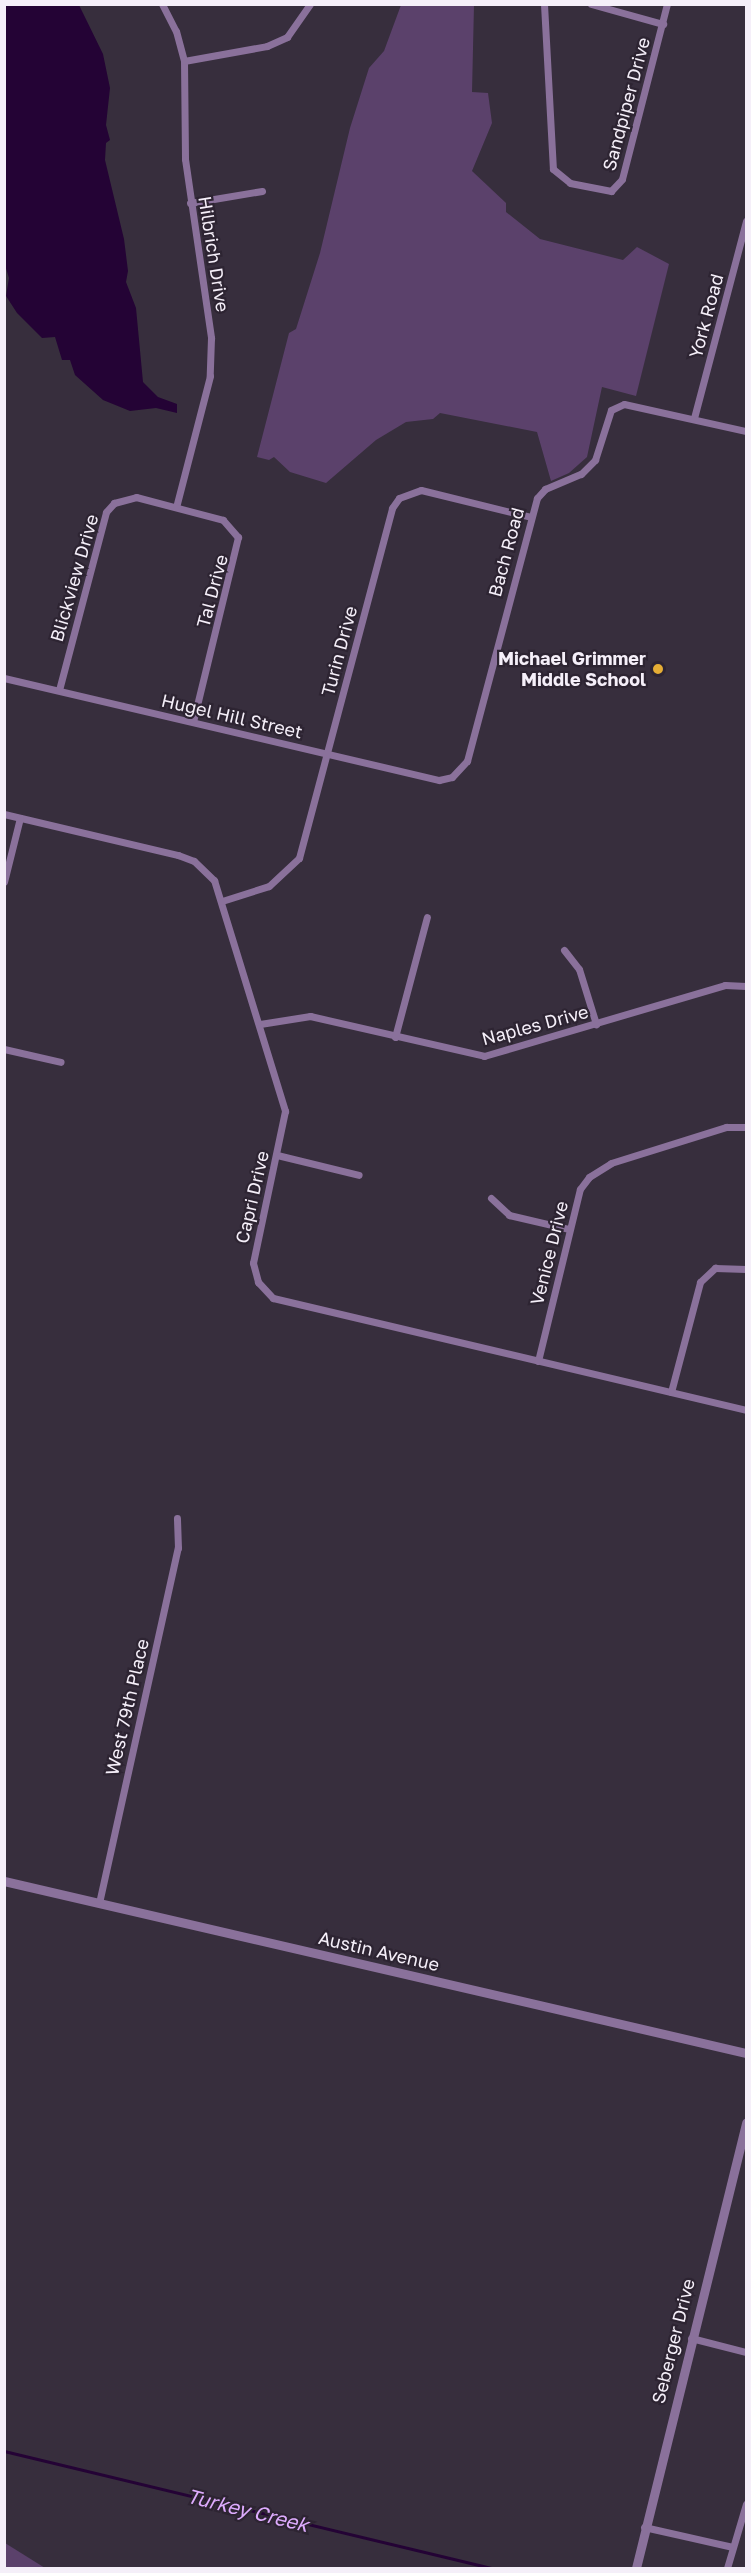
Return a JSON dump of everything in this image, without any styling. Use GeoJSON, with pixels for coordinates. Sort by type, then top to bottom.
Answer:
{"type":"FeatureCollection","features":[{"type":"Feature","properties":{"kind":"street","name":"Hilbrich Drive"},"geometry":{"type":"LineString","coordinates":[[162,4],[176,31],[184,61],[190,203],[212,338],[210,376],[176,507]]}},
{"type":"Feature","properties":{"kind":"street"},"geometry":{"type":"LineString","coordinates":[[184,61],[267,46],[287,37],[310,4]]}},
{"type":"Feature","properties":{"kind":"street","name":"Sandpiper Drive"},"geometry":{"type":"LineString","coordinates":[[544,4],[552,169],[560,178],[611,191],[622,179],[667,4]]}},
{"type":"Feature","properties":{"kind":"street"},"geometry":{"type":"LineString","coordinates":[[591,4],[663,24]]}},
{"type":"Feature","properties":{"kind":"street"},"geometry":{"type":"LineString","coordinates":[[190,203],[262,191]]}},
{"type":"Feature","properties":{"kind":"street","name":"York Road"},"geometry":{"type":"LineString","coordinates":[[694,418],[747,220]]}},
{"type":"Feature","properties":{"kind":"street","name":"Bach Road"},"geometry":{"type":"LineString","coordinates":[[452,777],[467,761],[531,517],[544,489],[581,474],[595,460],[611,410],[624,404],[747,431]]}},
{"type":"Feature","properties":{"kind":"street","name":"Turin Drive"},"geometry":{"type":"LineString","coordinates":[[222,901],[269,886],[284,876],[299,858],[392,508],[399,498],[421,490],[531,517]]}},
{"type":"Feature","properties":{"kind":"street","name":"Blickview Drive"},"geometry":{"type":"LineString","coordinates":[[59,690],[106,512],[114,503],[136,497],[176,507]]}},
{"type":"Feature","properties":{"kind":"street","name":"Tal Drive"},"geometry":{"type":"LineString","coordinates":[[176,507],[223,520],[238,537],[193,722]]}},
{"type":"Feature","properties":{"kind":"street","name":"Hugel Hill Street"},"geometry":{"type":"LineString","coordinates":[[4,678],[440,780],[452,777]]}},
{"type":"Feature","properties":{"kind":"street","name":"Capri Drive"},"geometry":{"type":"LineString","coordinates":[[4,814],[178,855],[206,870],[222,901],[285,1112],[253,1263],[258,1282],[273,1298],[747,1410]]}},
{"type":"Feature","properties":{"kind":"street"},"geometry":{"type":"LineString","coordinates":[[4,882],[20,818]]}},
{"type":"Feature","properties":{"kind":"street"},"geometry":{"type":"LineString","coordinates":[[395,1037],[427,917]]}},
{"type":"Feature","properties":{"kind":"street"},"geometry":{"type":"LineString","coordinates":[[564,950],[579,969],[596,1024]]}},
{"type":"Feature","properties":{"kind":"street","name":"Naples Drive"},"geometry":{"type":"LineString","coordinates":[[260,1024],[310,1016],[484,1056],[725,985],[747,986]]}},
{"type":"Feature","properties":{"kind":"street"},"geometry":{"type":"LineString","coordinates":[[4,1049],[61,1062]]}},
{"type":"Feature","properties":{"kind":"street","name":"Venice Drive"},"geometry":{"type":"LineString","coordinates":[[538,1361],[580,1189],[599,1169],[726,1127],[747,1127]]}},
{"type":"Feature","properties":{"kind":"street"},"geometry":{"type":"LineString","coordinates":[[277,1155],[359,1175]]}},
{"type":"Feature","properties":{"kind":"street"},"geometry":{"type":"LineString","coordinates":[[491,1198],[509,1215],[569,1229]]}},
{"type":"Feature","properties":{"kind":"street"},"geometry":{"type":"LineString","coordinates":[[671,1392],[700,1282],[715,1268],[747,1269]]}},
{"type":"Feature","properties":{"kind":"street","name":"West 79th Place"},"geometry":{"type":"LineString","coordinates":[[99,1903],[178,1548],[177,1518]]}},
{"type":"Feature","properties":{"kind":"street","name":"Austin Avenue"},"geometry":{"type":"LineString","coordinates":[[4,1881],[747,2053]]}},
{"type":"Feature","properties":{"kind":"street","name":"Seberger Drive"},"geometry":{"type":"LineString","coordinates":[[636,2568],[691,2338],[747,2122]]}},
{"type":"Feature","properties":{"kind":"street"},"geometry":{"type":"LineString","coordinates":[[691,2338],[747,2352]]}},
{"type":"Feature","properties":{"kind":"street"},"geometry":{"type":"LineString","coordinates":[[727,2568],[740,2516],[747,2504]]}},
{"type":"Feature","properties":{"kind":"street"},"geometry":{"type":"LineString","coordinates":[[644,2527],[732,2547]]}},
{"type":"Feature","properties":{"kind":"shaded area"},"geometry":{"type":"Polygon","coordinates":[[[5,4],[79,5],[103,54],[110,88],[106,125],[110,140],[106,143],[105,160],[124,239],[128,271],[126,282],[136,308],[143,382],[158,397],[177,404],[177,413],[156,408],[130,411],[103,400],[75,375],[70,360],[62,360],[55,337],[42,338],[17,313],[6,296],[9,278],[4,262],[5,4]]]}},
{"type":"Feature","properties":{"kind":"shaded area"},"geometry":{"type":"Polygon","coordinates":[[[401,5],[474,5],[472,92],[488,93],[492,123],[472,171],[506,203],[506,212],[540,239],[623,260],[637,247],[669,264],[636,396],[602,387],[587,457],[569,473],[551,481],[537,432],[440,413],[433,419],[406,422],[376,440],[326,483],[290,472],[274,457],[269,460],[257,457],[289,333],[296,329],[320,253],[350,128],[369,68],[384,51],[401,5]]]}},
{"type":"Feature","properties":{"kind":"shaded area"},"geometry":{"type":"Polygon","coordinates":[[[5,2543],[45,2568],[5,2568],[5,2543]]]}},
{"type":"Feature","properties":{"kind":"waterway","name":"Turkey Creek"},"geometry":{"type":"LineString","coordinates":[[4,2451],[491,2568]]}},
{"type":"Feature","properties":{"kind":"place","name":"Michael Grimmer Middle School"},"geometry":{"type":"Point","coordinates":[658,669]}}]}
